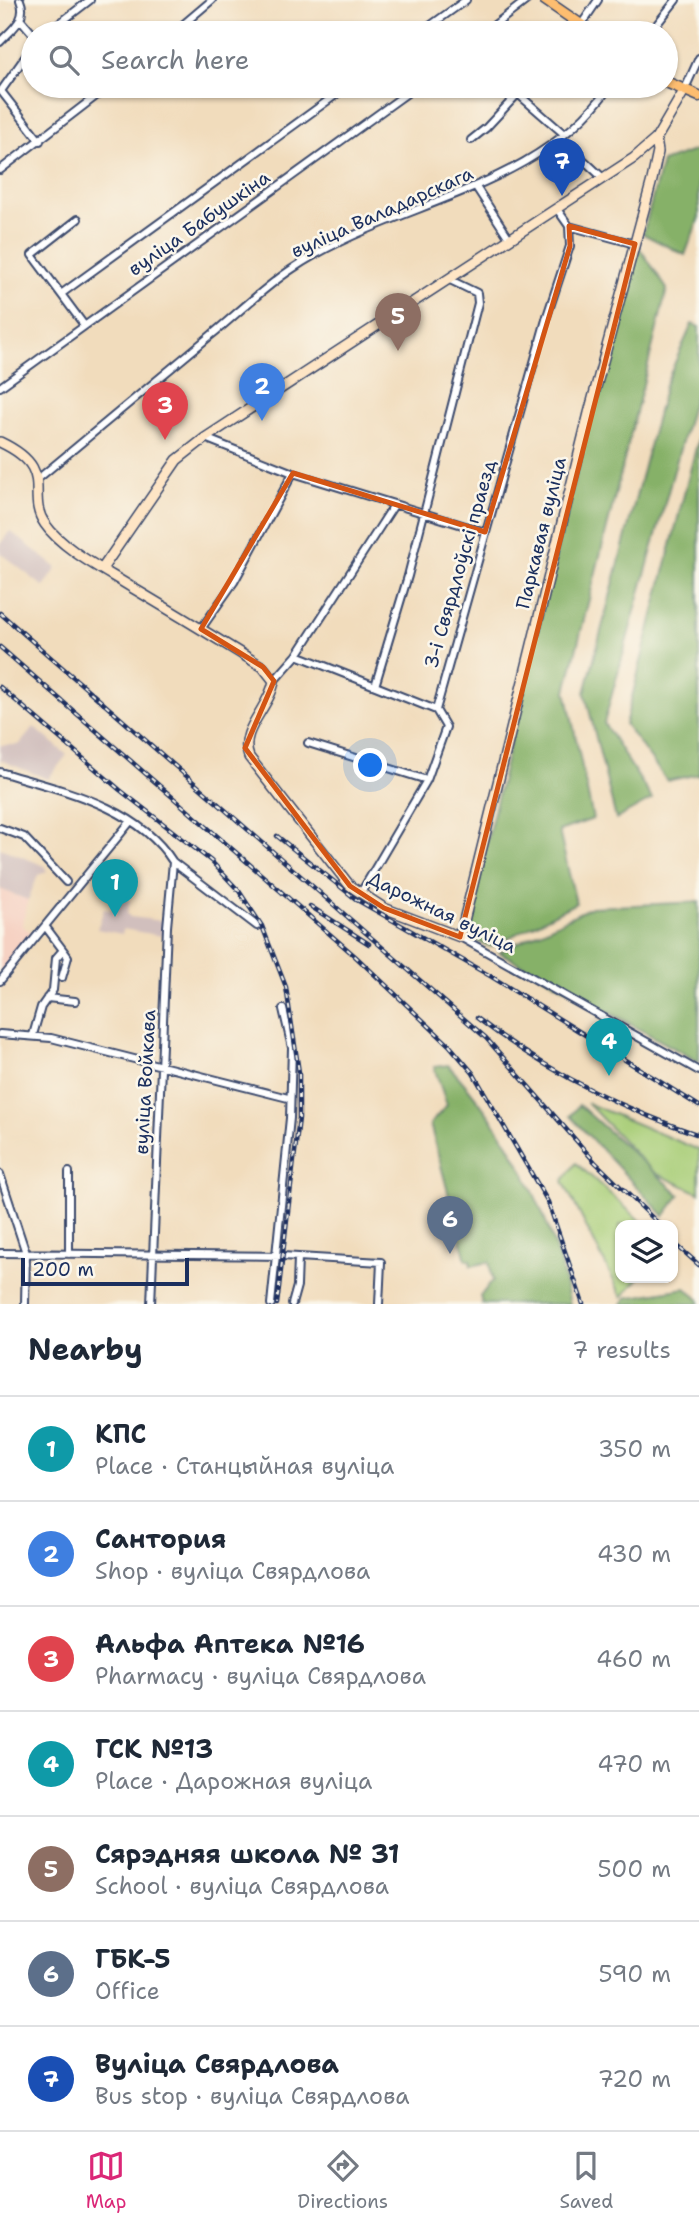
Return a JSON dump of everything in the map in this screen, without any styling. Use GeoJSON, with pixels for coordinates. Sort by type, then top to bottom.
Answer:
{"type":"FeatureCollection","features":[{"type":"Feature","properties":{"kind":"main road"},"geometry":{"type":"LineString","coordinates":[[545,0],[575,21]]}},
{"type":"Feature","properties":{"kind":"main road"},"geometry":{"type":"LineString","coordinates":[[678,87],[699,96]]}},
{"type":"Feature","properties":{"kind":"street"},"geometry":{"type":"LineString","coordinates":[[0,42],[21,20],[23,11],[20,0]]}},
{"type":"Feature","properties":{"kind":"street"},"geometry":{"type":"LineString","coordinates":[[63,21],[90,0]]}},
{"type":"Feature","properties":{"kind":"street"},"geometry":{"type":"LineString","coordinates":[[187,21],[212,0]]}},
{"type":"Feature","properties":{"kind":"street"},"geometry":{"type":"LineString","coordinates":[[437,21],[466,0]]}},
{"type":"Feature","properties":{"kind":"street"},"geometry":{"type":"LineString","coordinates":[[500,21],[527,0]]}},
{"type":"Feature","properties":{"kind":"street"},"geometry":{"type":"LineString","coordinates":[[584,21],[598,0]]}},
{"type":"Feature","properties":{"kind":"street"},"geometry":{"type":"LineString","coordinates":[[659,21],[676,0]]}},
{"type":"Feature","properties":{"kind":"street"},"geometry":{"type":"LineString","coordinates":[[102,569],[177,460],[205,438],[634,158],[656,139],[699,58]]}},
{"type":"Feature","properties":{"kind":"street"},"geometry":{"type":"LineString","coordinates":[[21,63],[1,91],[40,141]]}},
{"type":"Feature","properties":{"kind":"street"},"geometry":{"type":"LineString","coordinates":[[0,170],[93,98]]}},
{"type":"Feature","properties":{"kind":"street"},"geometry":{"type":"LineString","coordinates":[[61,294],[331,98]]}},
{"type":"Feature","properties":{"kind":"street","name":"вуліца Бабушкіна"},"geometry":{"type":"LineString","coordinates":[[0,387],[400,98]]}},
{"type":"Feature","properties":{"kind":"street"},"geometry":{"type":"LineString","coordinates":[[471,139],[486,128],[513,98]]}},
{"type":"Feature","properties":{"kind":"street"},"geometry":{"type":"LineString","coordinates":[[522,98],[603,178]]}},
{"type":"Feature","properties":{"kind":"street","name":"вуліца Валадарскага"},"geometry":{"type":"LineString","coordinates":[[39,478],[291,270],[314,256],[395,219],[476,187],[562,136],[598,98]]}},
{"type":"Feature","properties":{"kind":"street","name":"Паркавая вуліца"},"geometry":{"type":"LineString","coordinates":[[460,937],[576,466],[656,161],[656,139]]}},
{"type":"Feature","properties":{"kind":"street"},"geometry":{"type":"LineString","coordinates":[[476,187],[509,238]]}},
{"type":"Feature","properties":{"kind":"street"},"geometry":{"type":"LineString","coordinates":[[557,209],[569,226],[635,244]]}},
{"type":"Feature","properties":{"kind":"street"},"geometry":{"type":"LineString","coordinates":[[78,219],[32,255],[84,325]]}},
{"type":"Feature","properties":{"kind":"street","name":"3-і Свярдлоўскі праезд"},"geometry":{"type":"LineString","coordinates":[[360,894],[427,780],[446,727],[436,710],[547,316],[570,246],[569,226]]}},
{"type":"Feature","properties":{"kind":"street"},"geometry":{"type":"LineString","coordinates":[[375,686],[478,298],[477,293],[448,279]]}},
{"type":"Feature","properties":{"kind":"street"},"geometry":{"type":"LineString","coordinates":[[205,438],[293,473],[422,515],[485,532]]}},
{"type":"Feature","properties":{"kind":"street"},"geometry":{"type":"LineString","coordinates":[[0,442],[21,454],[39,478],[40,514],[55,536],[102,569],[263,667],[274,681],[297,655],[394,505]]}},
{"type":"Feature","properties":{"kind":"street"},"geometry":{"type":"LineString","coordinates":[[201,629],[234,582],[293,473]]}},
{"type":"Feature","properties":{"kind":"street"},"geometry":{"type":"LineString","coordinates":[[297,655],[436,710]]}},
{"type":"Feature","properties":{"kind":"street","name":"Дарожная вуліца"},"geometry":{"type":"LineString","coordinates":[[274,681],[272,691],[246,741],[249,757],[338,873],[360,894],[384,908],[460,937],[699,1071]]}},
{"type":"Feature","properties":{"kind":"street"},"geometry":{"type":"LineString","coordinates":[[308,743],[427,780]]}},
{"type":"Feature","properties":{"kind":"street"},"geometry":{"type":"LineString","coordinates":[[0,772],[96,801],[164,848],[173,862],[257,926]]}},
{"type":"Feature","properties":{"kind":"street"},"geometry":{"type":"LineString","coordinates":[[0,981],[130,822]]}},
{"type":"Feature","properties":{"kind":"street"},"geometry":{"type":"LineString","coordinates":[[0,828],[24,836],[66,882]]}},
{"type":"Feature","properties":{"kind":"street","name":"вуліца Войкава"},"geometry":{"type":"LineString","coordinates":[[150,1304],[173,862]]}},
{"type":"Feature","properties":{"kind":"street"},"geometry":{"type":"LineString","coordinates":[[45,926],[68,957],[62,978]]}},
{"type":"Feature","properties":{"kind":"street"},"geometry":{"type":"LineString","coordinates":[[33,1035],[41,1007],[53,990],[56,958],[63,950]]}},
{"type":"Feature","properties":{"kind":"street"},"geometry":{"type":"LineString","coordinates":[[47,998],[75,1001]]}},
{"type":"Feature","properties":{"kind":"street"},"geometry":{"type":"LineString","coordinates":[[271,1304],[290,1118],[288,1098],[292,1048],[283,1009]]}},
{"type":"Feature","properties":{"kind":"street"},"geometry":{"type":"LineString","coordinates":[[0,1034],[33,1035],[162,1064],[288,1098]]}},
{"type":"Feature","properties":{"kind":"street"},"geometry":{"type":"LineString","coordinates":[[69,1172],[69,1254]]}},
{"type":"Feature","properties":{"kind":"street"},"geometry":{"type":"LineString","coordinates":[[0,1174],[26,1254],[25,1304]]}},
{"type":"Feature","properties":{"kind":"street"},"geometry":{"type":"LineString","coordinates":[[0,1253],[298,1256],[381,1262],[379,1304]]}},
{"type":"Feature","properties":{"kind":"street"},"geometry":{"type":"LineString","coordinates":[[292,1304],[297,1286],[298,1256]]}},
{"type":"Feature","properties":{"kind":"highlighted area"},"geometry":{"type":"Polygon","coordinates":[[[569,226],[635,244],[460,937],[384,908],[350,886],[245,748],[274,681],[263,667],[201,629],[293,473],[485,532],[570,246],[569,226]]]}},
{"type":"Feature","properties":{"kind":"shaded area"},"geometry":{"type":"Polygon","coordinates":[[[10,531],[57,568],[44,587],[0,553],[0,544],[10,531]]]}},
{"type":"Feature","properties":{"kind":"shaded area"},"geometry":{"type":"Polygon","coordinates":[[[34,727],[67,755],[48,779],[0,760],[0,745],[19,745],[34,727]]]}},
{"type":"Feature","properties":{"kind":"shaded area"},"geometry":{"type":"Polygon","coordinates":[[[0,848],[45,866],[47,872],[38,875],[28,900],[0,889],[0,848]]]}},
{"type":"Feature","properties":{"kind":"shaded area"},"geometry":{"type":"Polygon","coordinates":[[[0,889],[28,900],[22,925],[33,934],[0,973],[0,889]]]}},
{"type":"Feature","properties":{"kind":"shaded area"},"geometry":{"type":"Polygon","coordinates":[[[117,896],[130,901],[127,913],[130,917],[163,921],[162,936],[123,929],[122,934],[97,929],[104,909],[110,910],[117,896]]]}},
{"type":"Feature","properties":{"kind":"green space"},"geometry":{"type":"Polygon","coordinates":[[[699,149],[699,217],[685,255],[643,234],[662,162],[699,149]]]}},
{"type":"Feature","properties":{"kind":"green space"},"geometry":{"type":"Polygon","coordinates":[[[639,247],[667,289],[566,691],[593,819],[559,831],[576,903],[491,947],[464,936],[569,504],[639,247]]]}},
{"type":"Feature","properties":{"kind":"green space"},"geometry":{"type":"Polygon","coordinates":[[[692,324],[699,327],[699,380],[604,723],[652,799],[616,819],[585,693],[665,385],[692,324]]]}},
{"type":"Feature","properties":{"kind":"green space"},"geometry":{"type":"Polygon","coordinates":[[[699,436],[699,774],[667,781],[625,724],[699,436]]]}},
{"type":"Feature","properties":{"kind":"green space"},"geometry":{"type":"Polygon","coordinates":[[[699,902],[699,1062],[499,952],[591,907],[699,902]]]}},
{"type":"Feature","properties":{"kind":"green space"},"geometry":{"type":"Polygon","coordinates":[[[448,1065],[491,1118],[526,1176],[552,1238],[570,1304],[482,1304],[480,1296],[493,1281],[489,1262],[471,1266],[470,1260],[466,1260],[430,1124],[447,1105],[434,1067],[448,1065]]]}},
{"type":"Feature","properties":{"kind":"green space"},"geometry":{"type":"Polygon","coordinates":[[[587,1103],[699,1150],[699,1193],[653,1172],[587,1103]]]}},
{"type":"Feature","properties":{"kind":"green space"},"geometry":{"type":"Polygon","coordinates":[[[579,1105],[680,1195],[664,1216],[570,1116],[579,1105]]]}},
{"type":"Feature","properties":{"kind":"green space"},"geometry":{"type":"Polygon","coordinates":[[[576,1163],[639,1220],[615,1220],[615,1283],[635,1283],[622,1297],[563,1181],[576,1163]]]}},
{"type":"Feature","properties":{"kind":"green space"},"geometry":{"type":"Polygon","coordinates":[[[685,1288],[699,1299],[699,1304],[622,1304],[626,1298],[685,1288]]]}},
{"type":"Feature","properties":{"kind":"railway"},"geometry":{"type":"LineString","coordinates":[[0,613],[486,1038],[595,1162],[655,1220]]}},
{"type":"Feature","properties":{"kind":"railway"},"geometry":{"type":"LineString","coordinates":[[0,647],[355,956],[449,1045],[473,1073],[548,1202],[583,1304]]}},
{"type":"Feature","properties":{"kind":"railway"},"geometry":{"type":"LineString","coordinates":[[0,687],[120,790],[211,861],[239,891],[262,926],[286,987],[299,1072],[299,1118],[277,1304]]}},
{"type":"Feature","properties":{"kind":"railway"},"geometry":{"type":"LineString","coordinates":[[277,836],[357,900],[492,977],[699,1106]]}},
{"type":"Feature","properties":{"kind":"railway"},"geometry":{"type":"LineString","coordinates":[[310,906],[369,944]]}},
{"type":"Feature","properties":{"kind":"railway"},"geometry":{"type":"LineString","coordinates":[[477,1018],[528,1054],[583,1086],[699,1135]]}},
{"type":"Feature","properties":{"kind":"railway"},"geometry":{"type":"LineString","coordinates":[[678,1246],[699,1265]]}},
{"type":"Feature","properties":{"kind":"place","name":"Вуліца Свярдлова"},"geometry":{"type":"Point","coordinates":[562,196]}},
{"type":"Feature","properties":{"kind":"place","name":"Сярэдняя школа № 31"},"geometry":{"type":"Point","coordinates":[398,351]}},
{"type":"Feature","properties":{"kind":"place","name":"Сантория"},"geometry":{"type":"Point","coordinates":[262,421]}},
{"type":"Feature","properties":{"kind":"place","name":"Альфа Аптека №16"},"geometry":{"type":"Point","coordinates":[165,440]}},
{"type":"Feature","properties":{"kind":"place","name":"КПС"},"geometry":{"type":"Point","coordinates":[115,917]}},
{"type":"Feature","properties":{"kind":"place","name":"ГСК №13"},"geometry":{"type":"Point","coordinates":[609,1076]}},
{"type":"Feature","properties":{"kind":"place","name":"ГБК-5"},"geometry":{"type":"Point","coordinates":[450,1254]}}]}
